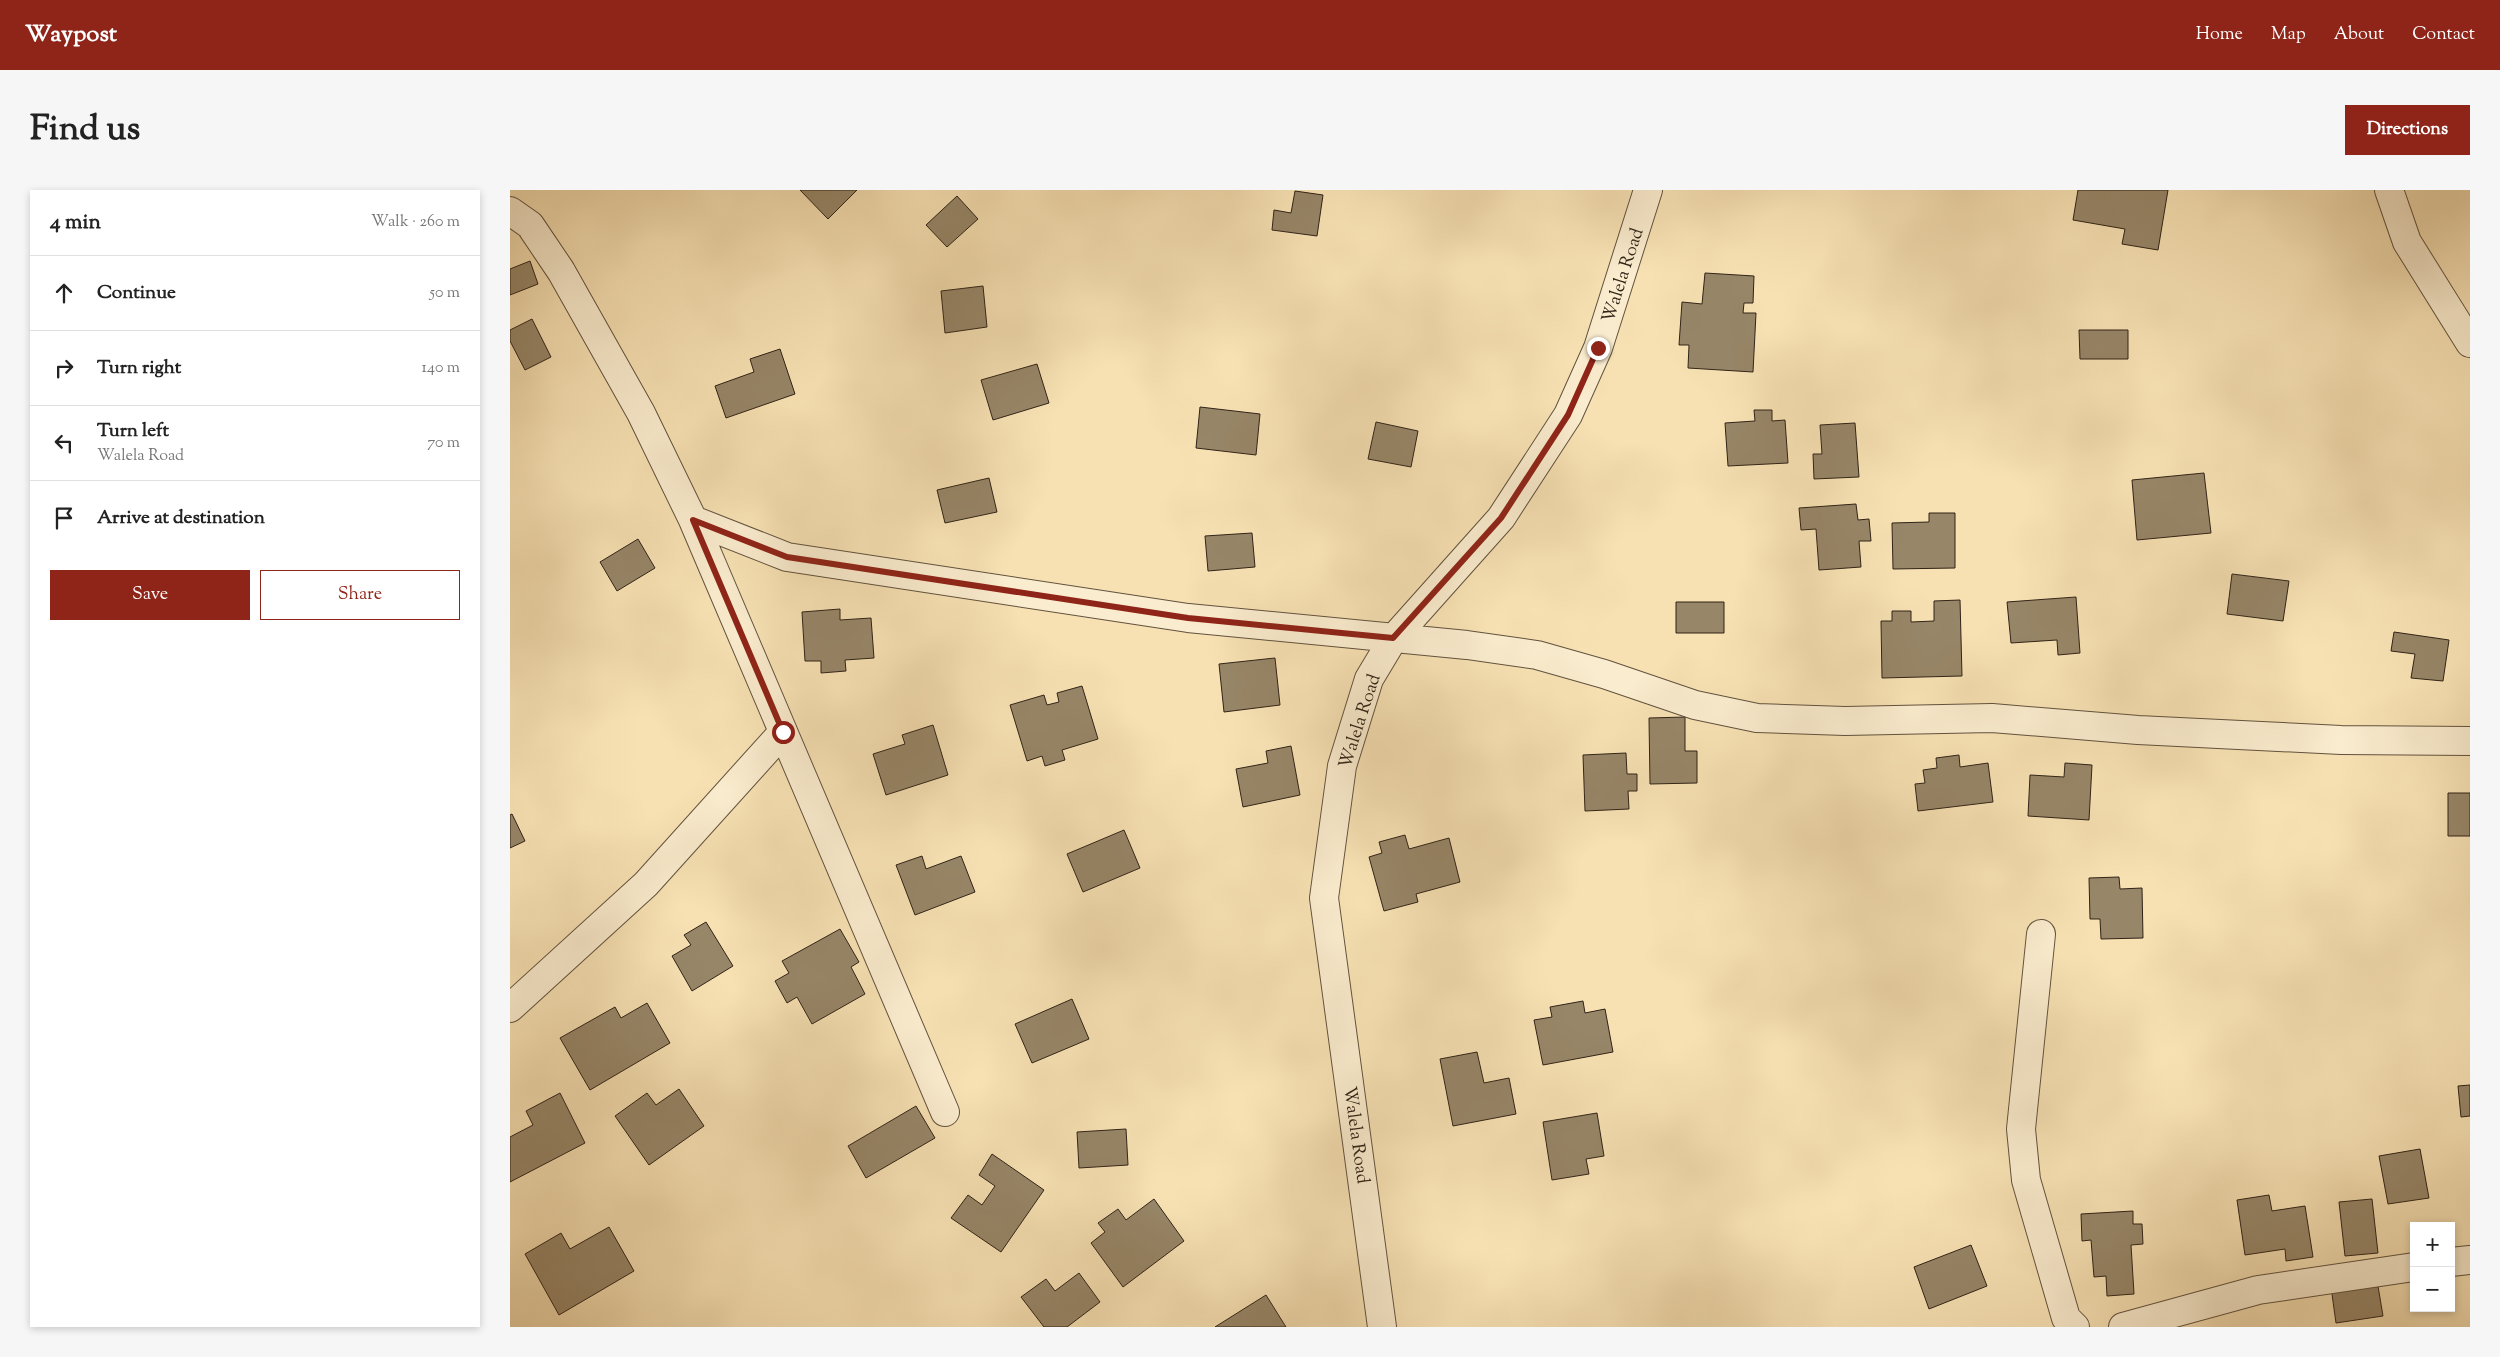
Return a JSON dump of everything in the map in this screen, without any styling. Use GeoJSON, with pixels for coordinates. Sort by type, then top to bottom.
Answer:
{"type":"FeatureCollection","features":[{"type":"Feature","properties":{"kind":"street","name":"Walela Road"},"geometry":{"type":"LineString","coordinates":[[1382,1327],[1324,898],[1342,766],[1369,679],[1393,638],[1501,518],[1568,415],[1598,348],[1648,190]]}},
{"type":"Feature","properties":{"kind":"street"},"geometry":{"type":"LineString","coordinates":[[2389,190],[2407,242],[2470,343]]}},
{"type":"Feature","properties":{"kind":"street"},"geometry":{"type":"LineString","coordinates":[[510,211],[530,225],[561,271],[640,413],[693,520],[945,1112]]}},
{"type":"Feature","properties":{"kind":"street"},"geometry":{"type":"LineString","coordinates":[[693,520],[787,557],[1188,618],[1393,638],[1537,655],[1604,674],[1695,705],[1757,718],[1845,721],[1992,718],[2138,730],[2303,738],[2470,741]]}},
{"type":"Feature","properties":{"kind":"street"},"geometry":{"type":"LineString","coordinates":[[510,1008],[646,884],[783,732]]}},
{"type":"Feature","properties":{"kind":"street"},"geometry":{"type":"LineString","coordinates":[[2041,934],[2021,1129],[2026,1180],[2066,1318],[2075,1327]]}},
{"type":"Feature","properties":{"kind":"street"},"geometry":{"type":"LineString","coordinates":[[2455,1262],[2470,1260]]}},
{"type":"Feature","properties":{"kind":"street"},"geometry":{"type":"LineString","coordinates":[[2124,1327],[2258,1290],[2410,1268]]}},
{"type":"Feature","properties":{"kind":"building"},"geometry":{"type":"Polygon","coordinates":[[[800,190],[857,190],[828,219],[800,190]]]}},
{"type":"Feature","properties":{"kind":"building"},"geometry":{"type":"Polygon","coordinates":[[[2078,190],[2168,190],[2158,250],[2122,244],[2125,229],[2073,220],[2078,190]]]}},
{"type":"Feature","properties":{"kind":"building"},"geometry":{"type":"Polygon","coordinates":[[[1295,191],[1323,195],[1317,236],[1272,230],[1274,210],[1291,213],[1295,191]]]}},
{"type":"Feature","properties":{"kind":"building"},"geometry":{"type":"Polygon","coordinates":[[[957,196],[978,219],[947,247],[926,225],[957,196]]]}},
{"type":"Feature","properties":{"kind":"building"},"geometry":{"type":"Polygon","coordinates":[[[530,261],[538,284],[510,295],[510,269],[530,261]]]}},
{"type":"Feature","properties":{"kind":"building"},"geometry":{"type":"Polygon","coordinates":[[[1705,273],[1754,276],[1753,303],[1744,303],[1743,313],[1756,313],[1753,372],[1688,368],[1689,345],[1679,345],[1682,302],[1702,304],[1705,273]]]}},
{"type":"Feature","properties":{"kind":"building"},"geometry":{"type":"Polygon","coordinates":[[[983,286],[987,327],[945,333],[941,291],[983,286]]]}},
{"type":"Feature","properties":{"kind":"building"},"geometry":{"type":"Polygon","coordinates":[[[532,319],[551,357],[525,370],[510,341],[510,330],[532,319]]]}},
{"type":"Feature","properties":{"kind":"building"},"geometry":{"type":"Polygon","coordinates":[[[2079,330],[2128,330],[2128,359],[2080,359],[2079,330]]]}},
{"type":"Feature","properties":{"kind":"building"},"geometry":{"type":"Polygon","coordinates":[[[780,349],[795,394],[726,418],[715,386],[754,372],[750,359],[780,349]]]}},
{"type":"Feature","properties":{"kind":"building"},"geometry":{"type":"Polygon","coordinates":[[[1037,364],[1049,403],[993,420],[981,380],[1037,364]]]}},
{"type":"Feature","properties":{"kind":"building"},"geometry":{"type":"Polygon","coordinates":[[[1200,407],[1260,414],[1256,455],[1196,448],[1200,407]]]}},
{"type":"Feature","properties":{"kind":"building"},"geometry":{"type":"Polygon","coordinates":[[[1754,410],[1772,410],[1772,421],[1785,420],[1788,463],[1728,466],[1725,423],[1755,421],[1754,410]]]}},
{"type":"Feature","properties":{"kind":"building"},"geometry":{"type":"Polygon","coordinates":[[[1376,422],[1418,431],[1411,467],[1368,459],[1376,422]]]}},
{"type":"Feature","properties":{"kind":"building"},"geometry":{"type":"Polygon","coordinates":[[[1855,423],[1859,477],[1814,479],[1813,454],[1822,454],[1820,425],[1855,423]]]}},
{"type":"Feature","properties":{"kind":"building"},"geometry":{"type":"Polygon","coordinates":[[[2204,473],[2211,533],[2137,540],[2132,480],[2204,473]]]}},
{"type":"Feature","properties":{"kind":"building"},"geometry":{"type":"Polygon","coordinates":[[[989,478],[997,512],[945,523],[937,490],[989,478]]]}},
{"type":"Feature","properties":{"kind":"building"},"geometry":{"type":"Polygon","coordinates":[[[1856,504],[1858,520],[1869,519],[1871,541],[1859,541],[1861,567],[1819,570],[1816,529],[1801,530],[1799,508],[1856,504]]]}},
{"type":"Feature","properties":{"kind":"building"},"geometry":{"type":"Polygon","coordinates":[[[1929,513],[1955,513],[1955,568],[1893,569],[1892,523],[1929,522],[1929,513]]]}},
{"type":"Feature","properties":{"kind":"building"},"geometry":{"type":"Polygon","coordinates":[[[1252,533],[1255,567],[1208,571],[1205,536],[1252,533]]]}},
{"type":"Feature","properties":{"kind":"building"},"geometry":{"type":"Polygon","coordinates":[[[638,539],[655,568],[617,591],[600,562],[638,539]]]}},
{"type":"Feature","properties":{"kind":"building"},"geometry":{"type":"Polygon","coordinates":[[[2232,574],[2289,581],[2283,621],[2227,614],[2232,574]]]}},
{"type":"Feature","properties":{"kind":"building"},"geometry":{"type":"Polygon","coordinates":[[[2076,597],[2080,653],[2058,655],[2057,640],[2011,643],[2007,602],[2076,597]]]}},
{"type":"Feature","properties":{"kind":"building"},"geometry":{"type":"Polygon","coordinates":[[[1960,600],[1962,676],[1882,678],[1881,621],[1892,621],[1892,611],[1911,611],[1911,622],[1934,621],[1934,601],[1960,600]]]}},
{"type":"Feature","properties":{"kind":"building"},"geometry":{"type":"Polygon","coordinates":[[[1676,602],[1724,602],[1724,633],[1676,633],[1676,602]]]}},
{"type":"Feature","properties":{"kind":"building"},"geometry":{"type":"Polygon","coordinates":[[[840,609],[840,620],[871,618],[874,658],[845,660],[846,671],[821,673],[821,661],[805,661],[802,612],[840,609]]]}},
{"type":"Feature","properties":{"kind":"building"},"geometry":{"type":"Polygon","coordinates":[[[2394,632],[2449,640],[2443,681],[2411,678],[2415,654],[2391,651],[2394,632]]]}},
{"type":"Feature","properties":{"kind":"building"},"geometry":{"type":"Polygon","coordinates":[[[1275,658],[1280,705],[1224,712],[1219,664],[1275,658]]]}},
{"type":"Feature","properties":{"kind":"building"},"geometry":{"type":"Polygon","coordinates":[[[1082,686],[1098,739],[1062,750],[1065,760],[1045,766],[1042,756],[1027,761],[1010,705],[1044,695],[1047,705],[1059,702],[1057,693],[1082,686]]]}},
{"type":"Feature","properties":{"kind":"building"},"geometry":{"type":"Polygon","coordinates":[[[1685,717],[1685,751],[1697,751],[1697,783],[1650,784],[1649,718],[1685,717]]]}},
{"type":"Feature","properties":{"kind":"building"},"geometry":{"type":"Polygon","coordinates":[[[933,725],[948,775],[886,795],[873,754],[905,744],[902,735],[933,725]]]}},
{"type":"Feature","properties":{"kind":"building"},"geometry":{"type":"Polygon","coordinates":[[[1291,746],[1300,795],[1243,807],[1236,769],[1268,763],[1266,751],[1291,746]]]}},
{"type":"Feature","properties":{"kind":"building"},"geometry":{"type":"Polygon","coordinates":[[[1626,753],[1627,774],[1637,774],[1637,791],[1628,791],[1629,809],[1585,811],[1583,755],[1626,753]]]}},
{"type":"Feature","properties":{"kind":"building"},"geometry":{"type":"Polygon","coordinates":[[[1959,755],[1960,767],[1988,763],[1993,802],[1918,811],[1915,784],[1925,783],[1923,770],[1937,768],[1936,758],[1959,755]]]}},
{"type":"Feature","properties":{"kind":"building"},"geometry":{"type":"Polygon","coordinates":[[[2065,763],[2092,765],[2089,820],[2028,816],[2030,775],[2064,777],[2065,763]]]}},
{"type":"Feature","properties":{"kind":"building"},"geometry":{"type":"Polygon","coordinates":[[[2448,793],[2470,793],[2470,836],[2448,836],[2448,793]]]}},
{"type":"Feature","properties":{"kind":"building"},"geometry":{"type":"Polygon","coordinates":[[[512,814],[525,841],[510,848],[510,815],[512,814]]]}},
{"type":"Feature","properties":{"kind":"building"},"geometry":{"type":"Polygon","coordinates":[[[1124,830],[1140,868],[1083,892],[1067,854],[1124,830]]]}},
{"type":"Feature","properties":{"kind":"building"},"geometry":{"type":"Polygon","coordinates":[[[1405,835],[1409,849],[1449,838],[1460,882],[1416,894],[1418,902],[1384,911],[1369,857],[1382,853],[1379,842],[1405,835]]]}},
{"type":"Feature","properties":{"kind":"building"},"geometry":{"type":"Polygon","coordinates":[[[922,856],[926,869],[961,856],[975,892],[915,915],[896,865],[922,856]]]}},
{"type":"Feature","properties":{"kind":"building"},"geometry":{"type":"Polygon","coordinates":[[[2119,877],[2120,889],[2142,888],[2143,938],[2101,939],[2100,919],[2090,919],[2089,878],[2119,877]]]}},
{"type":"Feature","properties":{"kind":"building"},"geometry":{"type":"Polygon","coordinates":[[[706,922],[733,966],[692,991],[672,956],[691,945],[684,935],[706,922]]]}},
{"type":"Feature","properties":{"kind":"building"},"geometry":{"type":"Polygon","coordinates":[[[840,929],[859,962],[851,967],[865,994],[812,1024],[797,997],[787,1003],[775,981],[789,973],[782,961],[840,929]]]}},
{"type":"Feature","properties":{"kind":"building"},"geometry":{"type":"Polygon","coordinates":[[[1072,999],[1089,1039],[1032,1063],[1015,1024],[1072,999]]]}},
{"type":"Feature","properties":{"kind":"building"},"geometry":{"type":"Polygon","coordinates":[[[1583,1001],[1585,1013],[1605,1009],[1613,1052],[1543,1065],[1534,1020],[1552,1017],[1550,1007],[1583,1001]]]}},
{"type":"Feature","properties":{"kind":"building"},"geometry":{"type":"Polygon","coordinates":[[[647,1003],[670,1043],[590,1090],[560,1038],[615,1007],[621,1018],[647,1003]]]}},
{"type":"Feature","properties":{"kind":"building"},"geometry":{"type":"Polygon","coordinates":[[[1477,1052],[1484,1083],[1509,1078],[1516,1114],[1453,1126],[1440,1059],[1477,1052]]]}},
{"type":"Feature","properties":{"kind":"building"},"geometry":{"type":"Polygon","coordinates":[[[2470,1085],[2470,1116],[2461,1117],[2458,1086],[2470,1085]]]}},
{"type":"Feature","properties":{"kind":"building"},"geometry":{"type":"Polygon","coordinates":[[[679,1089],[704,1126],[649,1165],[615,1116],[647,1093],[656,1105],[679,1089]]]}},
{"type":"Feature","properties":{"kind":"building"},"geometry":{"type":"Polygon","coordinates":[[[560,1093],[585,1143],[510,1182],[510,1137],[533,1125],[526,1111],[560,1093]]]}},
{"type":"Feature","properties":{"kind":"building"},"geometry":{"type":"Polygon","coordinates":[[[916,1106],[935,1138],[866,1178],[848,1146],[916,1106]]]}},
{"type":"Feature","properties":{"kind":"building"},"geometry":{"type":"Polygon","coordinates":[[[1597,1113],[1604,1156],[1586,1159],[1589,1174],[1552,1180],[1543,1122],[1597,1113]]]}},
{"type":"Feature","properties":{"kind":"building"},"geometry":{"type":"Polygon","coordinates":[[[1126,1129],[1128,1165],[1079,1168],[1077,1132],[1126,1129]]]}},
{"type":"Feature","properties":{"kind":"building"},"geometry":{"type":"Polygon","coordinates":[[[2420,1149],[2429,1198],[2388,1204],[2379,1156],[2420,1149]]]}},
{"type":"Feature","properties":{"kind":"building"},"geometry":{"type":"Polygon","coordinates":[[[992,1154],[1044,1190],[1001,1252],[951,1218],[968,1195],[982,1205],[995,1186],[979,1175],[992,1154]]]}},
{"type":"Feature","properties":{"kind":"building"},"geometry":{"type":"Polygon","coordinates":[[[2269,1195],[2272,1211],[2305,1206],[2313,1257],[2286,1261],[2285,1249],[2245,1255],[2237,1200],[2269,1195]]]}},
{"type":"Feature","properties":{"kind":"building"},"geometry":{"type":"Polygon","coordinates":[[[1154,1199],[1184,1241],[1123,1287],[1091,1243],[1105,1232],[1098,1223],[1118,1209],[1126,1220],[1154,1199]]]}},
{"type":"Feature","properties":{"kind":"building"},"geometry":{"type":"Polygon","coordinates":[[[2372,1199],[2378,1253],[2345,1256],[2339,1202],[2372,1199]]]}},
{"type":"Feature","properties":{"kind":"building"},"geometry":{"type":"Polygon","coordinates":[[[2133,1211],[2133,1224],[2142,1224],[2143,1244],[2131,1245],[2134,1294],[2107,1296],[2106,1276],[2094,1277],[2091,1240],[2082,1241],[2081,1214],[2133,1211]]]}},
{"type":"Feature","properties":{"kind":"building"},"geometry":{"type":"Polygon","coordinates":[[[609,1227],[634,1271],[559,1315],[525,1254],[561,1233],[570,1249],[609,1227]]]}},
{"type":"Feature","properties":{"kind":"building"},"geometry":{"type":"Polygon","coordinates":[[[1971,1245],[1987,1286],[1929,1309],[1914,1267],[1971,1245]]]}},
{"type":"Feature","properties":{"kind":"building"},"geometry":{"type":"Polygon","coordinates":[[[1079,1273],[1100,1302],[1067,1327],[1044,1327],[1021,1297],[1046,1279],[1055,1291],[1079,1273]]]}},
{"type":"Feature","properties":{"kind":"building"},"geometry":{"type":"Polygon","coordinates":[[[2377,1280],[2383,1316],[2336,1323],[2331,1287],[2377,1280]]]}},
{"type":"Feature","properties":{"kind":"building"},"geometry":{"type":"Polygon","coordinates":[[[1266,1295],[1286,1327],[1215,1327],[1266,1295]]]}},
{"type":"Feature","properties":{"kind":"route"},"geometry":{"type":"LineString","coordinates":[[783,732],[693,520],[787,557],[1188,618],[1393,638],[1501,518],[1568,415],[1598,348]]}}]}
